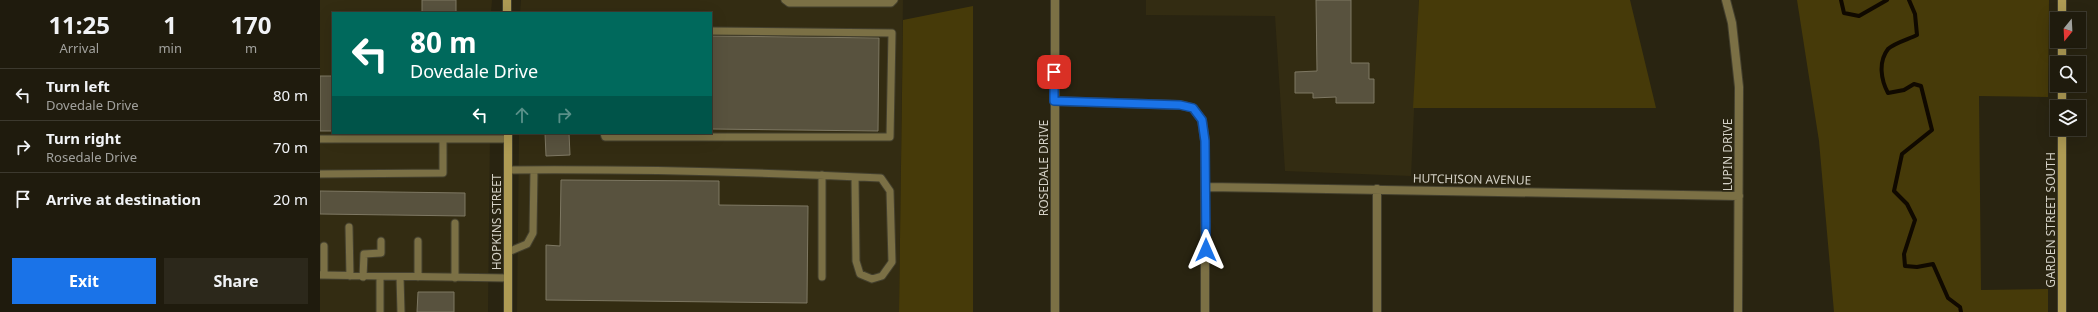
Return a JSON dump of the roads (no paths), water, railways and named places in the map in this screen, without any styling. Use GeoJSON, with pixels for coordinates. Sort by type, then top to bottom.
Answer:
{"type":"FeatureCollection","features":[{"type":"Feature","properties":{"kind":"street"},"geometry":{"type":"LineString","coordinates":[[507,0],[507,12]]}},
{"type":"Feature","properties":{"kind":"street","name":"ROSEDALE DRIVE"},"geometry":{"type":"LineString","coordinates":[[1055,0],[1055,312]]}},
{"type":"Feature","properties":{"kind":"street","name":"LUPIN DRIVE"},"geometry":{"type":"LineString","coordinates":[[1726,0],[1732,23],[1739,87],[1738,312]]}},
{"type":"Feature","properties":{"kind":"street"},"geometry":{"type":"LineString","coordinates":[[2062,0],[2062,12]]}},
{"type":"Feature","properties":{"kind":"street"},"geometry":{"type":"LineString","coordinates":[[1054,101],[1180,105],[1193,108],[1202,120],[1205,141],[1206,187],[1205,312]]}},
{"type":"Feature","properties":{"kind":"street","name":"HOPKINS STREET"},"geometry":{"type":"LineString","coordinates":[[508,136],[508,312]]}},
{"type":"Feature","properties":{"kind":"street","name":"GARDEN STREET SOUTH"},"geometry":{"type":"LineString","coordinates":[[2062,136],[2062,312]]}},
{"type":"Feature","properties":{"kind":"street","name":"HUTCHISON AVENUE"},"geometry":{"type":"LineString","coordinates":[[1206,187],[1739,196]]}},
{"type":"Feature","properties":{"kind":"street"},"geometry":{"type":"LineString","coordinates":[[1377,189],[1377,312]]}},
{"type":"Feature","properties":{"kind":"lane"},"geometry":{"type":"LineString","coordinates":[[786,0],[788,3],[891,3],[894,0]]}},
{"type":"Feature","properties":{"kind":"lane"},"geometry":{"type":"LineString","coordinates":[[604,134],[605,137],[890,137],[892,33],[712,31]]}},
{"type":"Feature","properties":{"kind":"lane"},"geometry":{"type":"LineString","coordinates":[[320,139],[443,140],[508,136]]}},
{"type":"Feature","properties":{"kind":"lane"},"geometry":{"type":"LineString","coordinates":[[320,174],[443,173],[443,140]]}},
{"type":"Feature","properties":{"kind":"lane"},"geometry":{"type":"LineString","coordinates":[[508,170],[717,170],[881,178],[890,191],[892,262],[882,276],[872,279],[860,274],[856,261],[855,177]]}},
{"type":"Feature","properties":{"kind":"lane"},"geometry":{"type":"LineString","coordinates":[[508,252],[527,244],[533,233],[534,170]]}},
{"type":"Feature","properties":{"kind":"lane"},"geometry":{"type":"LineString","coordinates":[[822,175],[822,277]]}},
{"type":"Feature","properties":{"kind":"lane"},"geometry":{"type":"LineString","coordinates":[[455,223],[455,278]]}},
{"type":"Feature","properties":{"kind":"lane"},"geometry":{"type":"LineString","coordinates":[[349,227],[350,276]]}},
{"type":"Feature","properties":{"kind":"lane"},"geometry":{"type":"LineString","coordinates":[[363,276],[364,254],[381,253],[381,240]]}},
{"type":"Feature","properties":{"kind":"lane"},"geometry":{"type":"LineString","coordinates":[[418,241],[418,277]]}},
{"type":"Feature","properties":{"kind":"lane"},"geometry":{"type":"LineString","coordinates":[[324,246],[322,275],[508,278]]}},
{"type":"Feature","properties":{"kind":"lane"},"geometry":{"type":"LineString","coordinates":[[380,277],[380,312]]}},
{"type":"Feature","properties":{"kind":"lane"},"geometry":{"type":"LineString","coordinates":[[400,277],[401,312]]}},
{"type":"Feature","properties":{"kind":"waterway"},"geometry":{"type":"LineString","coordinates":[[1841,0],[1844,13],[1859,16],[1887,0]]}},
{"type":"Feature","properties":{"kind":"waterway"},"geometry":{"type":"LineString","coordinates":[[1909,0],[1915,14],[1917,35],[1888,49],[1882,65],[1882,77],[1888,93],[1904,90],[1914,84],[1921,86],[1932,130],[1902,154],[1894,191],[1907,204],[1915,220],[1904,254],[1905,266],[1917,267],[1933,264],[1948,298],[1960,307],[1961,312]]}}]}
